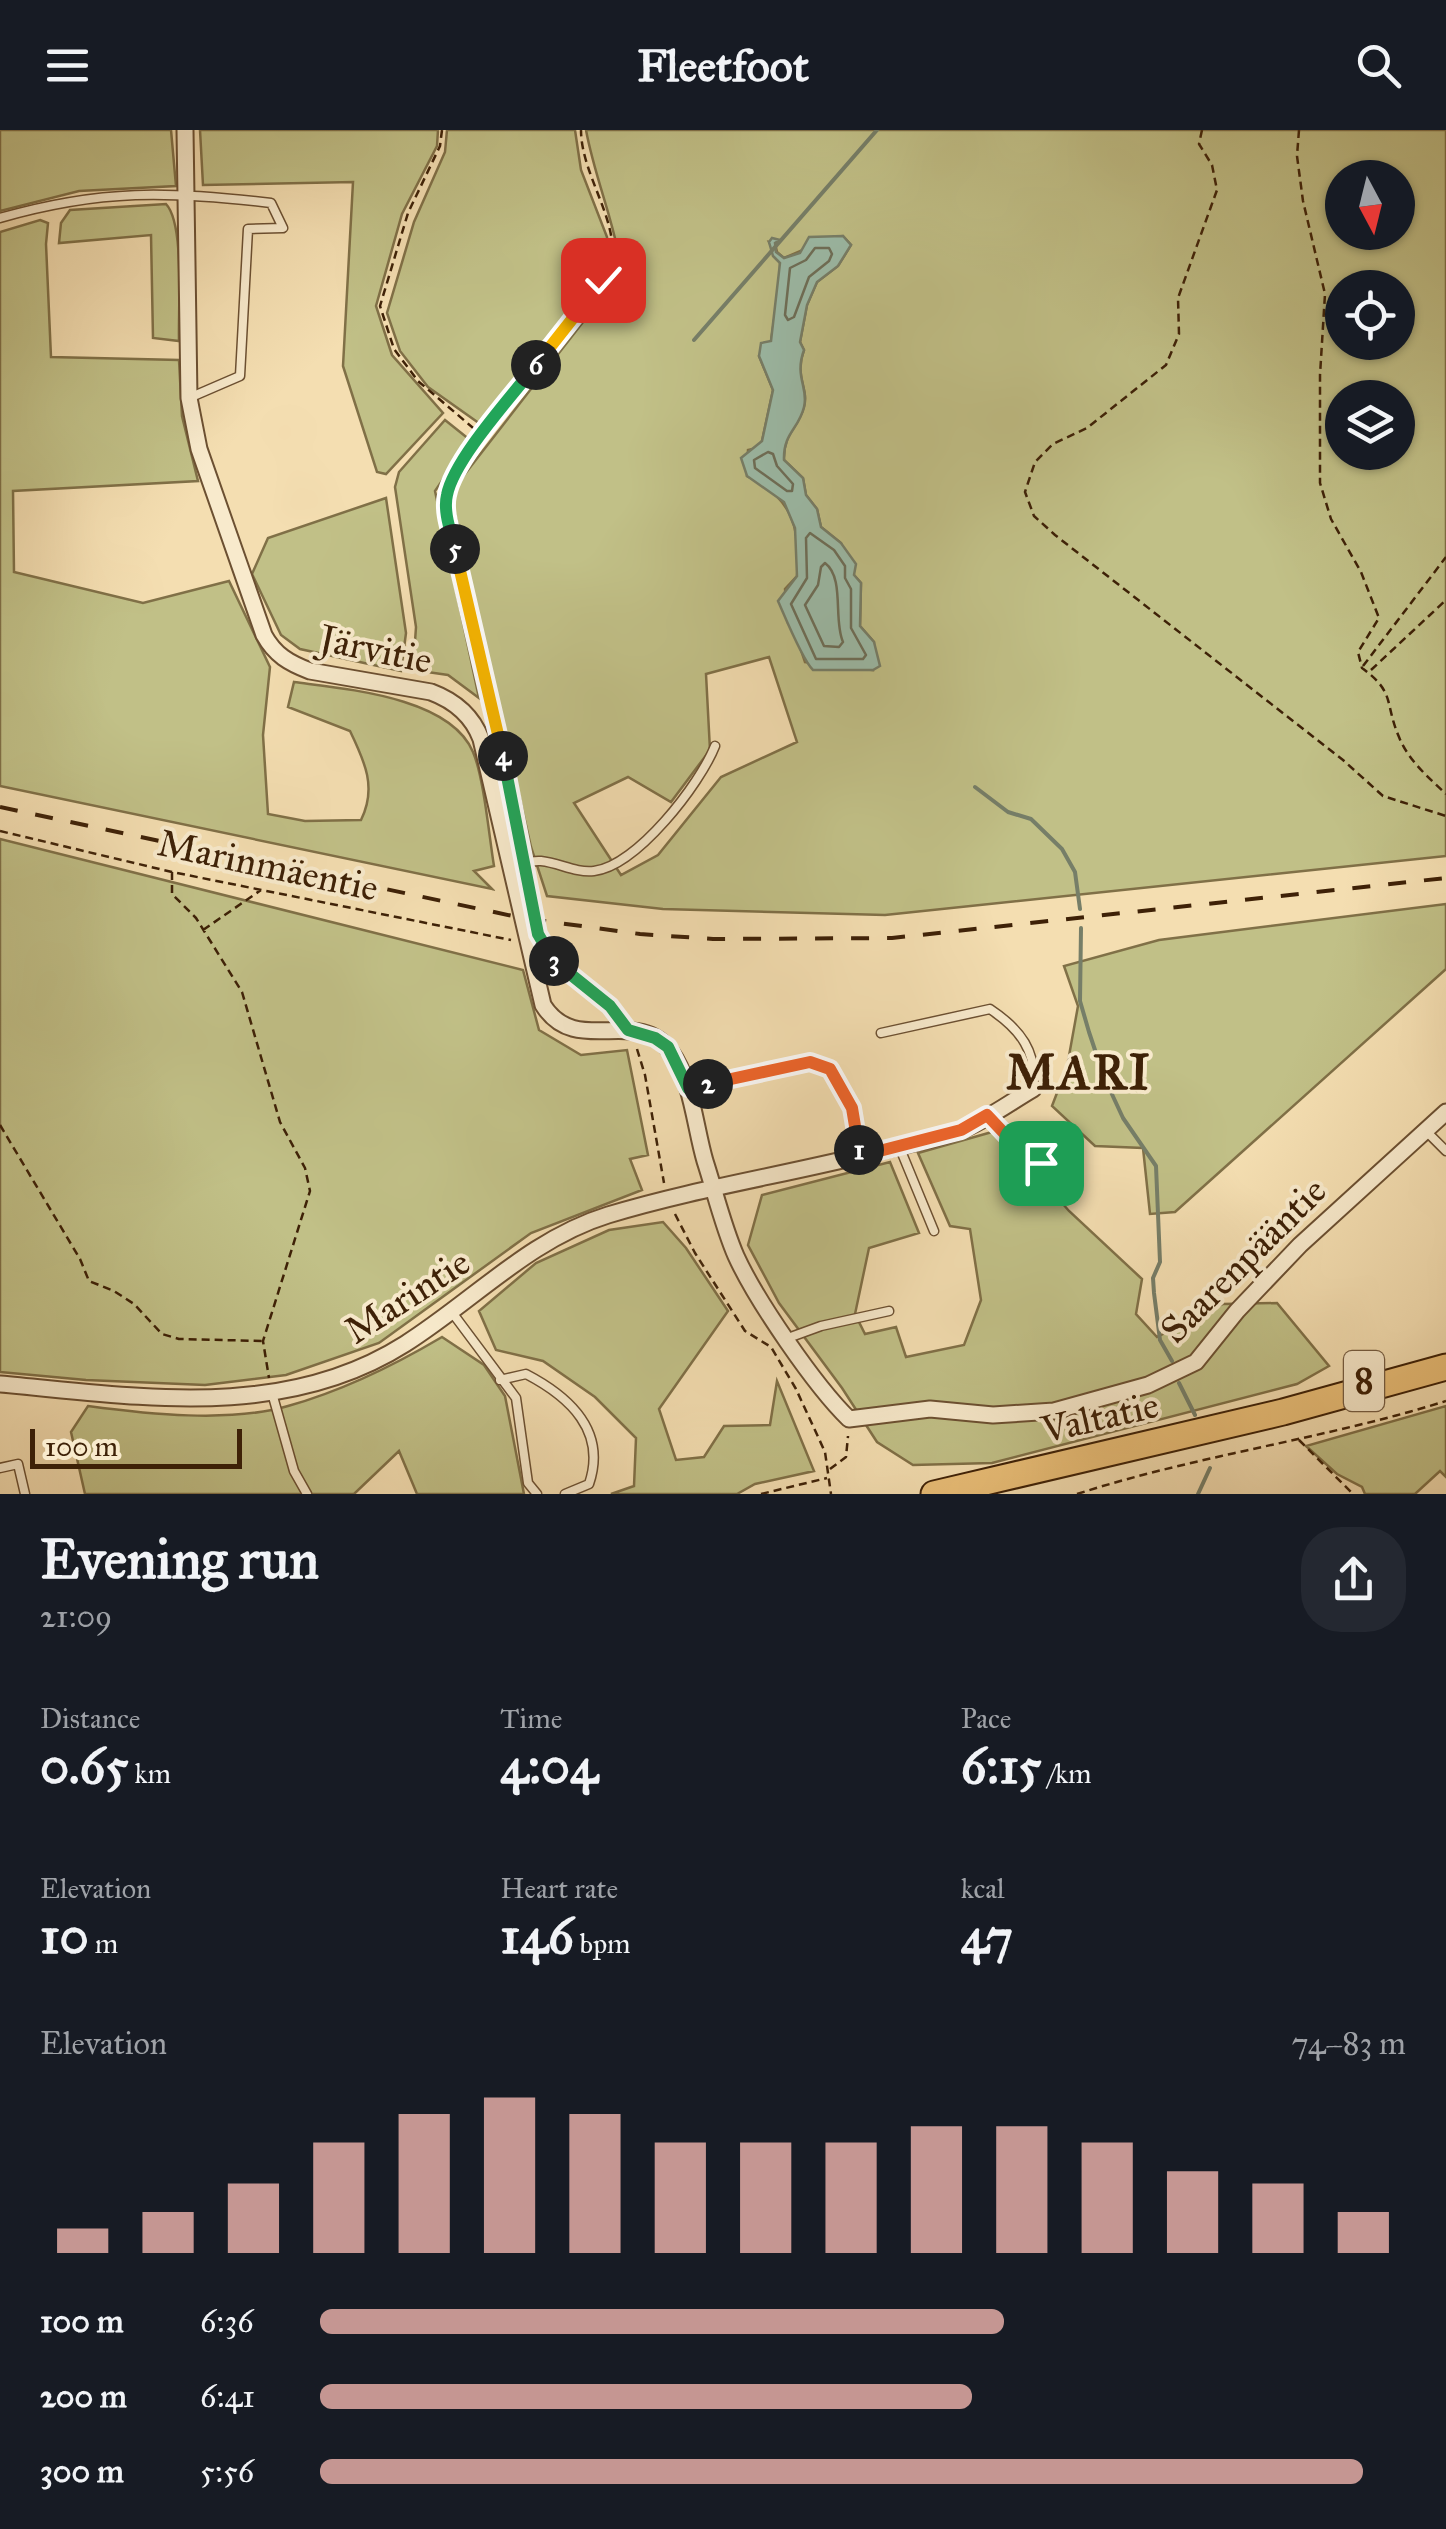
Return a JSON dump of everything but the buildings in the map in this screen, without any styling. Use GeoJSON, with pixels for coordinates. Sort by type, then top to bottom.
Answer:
{"type":"FeatureCollection","features":[{"type":"Feature","properties":{"kind":"highway","name":"Valtatie"},"geometry":{"type":"LineString","coordinates":[[1282,1412],[1446,1350]]}},
{"type":"Feature","properties":{"kind":"highway","name":"Valtatie"},"geometry":{"type":"LineString","coordinates":[[934,1494],[1282,1412],[1446,1367]]}},
{"type":"Feature","properties":{"kind":"street","name":"Järvitie"},"geometry":{"type":"LineString","coordinates":[[185,130],[189,398],[199,449],[258,621],[272,648],[293,664],[432,692],[466,714],[481,739],[518,864],[543,1005],[557,1024],[586,1032],[628,1030],[655,1038],[668,1047],[688,1088],[694,1124],[714,1190]]}},
{"type":"Feature","properties":{"kind":"street","name":"Marintie"},"geometry":{"type":"LineString","coordinates":[[0,1384],[162,1399],[219,1399],[272,1393],[356,1370],[405,1344],[530,1253],[604,1216],[961,1130],[1033,1089]]}},
{"type":"Feature","properties":{"kind":"street","name":"Saarenpääntie"},"geometry":{"type":"LineString","coordinates":[[850,1419],[930,1409],[993,1415],[1054,1411],[1148,1385],[1196,1362],[1277,1268],[1446,1112]]}},
{"type":"Feature","properties":{"kind":"street"},"geometry":{"type":"LineString","coordinates":[[714,1190],[737,1258],[788,1338],[836,1406],[850,1419]]}},
{"type":"Feature","properties":{"kind":"lane"},"geometry":{"type":"LineString","coordinates":[[0,218],[104,196],[186,194],[272,204],[283,228],[248,229],[240,376],[189,398]]}},
{"type":"Feature","properties":{"kind":"lane"},"geometry":{"type":"LineString","coordinates":[[518,864],[537,860],[579,872],[615,865],[634,851],[679,802],[706,769],[715,746]]}},
{"type":"Feature","properties":{"kind":"lane"},"geometry":{"type":"LineString","coordinates":[[881,1034],[990,1010],[1015,1026],[1028,1046],[1036,1070],[1033,1089]]}},
{"type":"Feature","properties":{"kind":"lane"},"geometry":{"type":"LineString","coordinates":[[688,1088],[810,1062],[830,1069],[852,1108],[860,1156]]}},
{"type":"Feature","properties":{"kind":"lane"},"geometry":{"type":"LineString","coordinates":[[987,1115],[1020,1150],[1041,1163]]}},
{"type":"Feature","properties":{"kind":"lane"},"geometry":{"type":"LineString","coordinates":[[1426,1131],[1446,1151]]}},
{"type":"Feature","properties":{"kind":"lane"},"geometry":{"type":"LineString","coordinates":[[898,1146],[934,1231]]}},
{"type":"Feature","properties":{"kind":"lane"},"geometry":{"type":"LineString","coordinates":[[451,1311],[516,1398],[528,1483],[537,1494]]}},
{"type":"Feature","properties":{"kind":"lane"},"geometry":{"type":"LineString","coordinates":[[788,1338],[821,1326],[889,1311]]}},
{"type":"Feature","properties":{"kind":"lane"},"geometry":{"type":"LineString","coordinates":[[500,1380],[526,1374],[553,1388],[578,1412],[592,1437],[596,1464],[590,1484],[565,1494]]}},
{"type":"Feature","properties":{"kind":"lane"},"geometry":{"type":"LineString","coordinates":[[272,1393],[294,1471],[307,1494]]}},
{"type":"Feature","properties":{"kind":"lane"},"geometry":{"type":"LineString","coordinates":[[0,1468],[18,1464],[25,1494]]}},
{"type":"Feature","properties":{"kind":"path"},"geometry":{"type":"LineString","coordinates":[[442,130],[440,146],[408,213],[380,306],[394,349],[418,381],[482,435]]}},
{"type":"Feature","properties":{"kind":"path"},"geometry":{"type":"LineString","coordinates":[[518,864],[446,506],[454,476],[482,435],[612,265],[612,240],[586,165],[581,130]]}},
{"type":"Feature","properties":{"kind":"path"},"geometry":{"type":"LineString","coordinates":[[1202,130],[1198,144],[1212,165],[1216,190],[1178,298],[1179,334],[1166,366],[1087,428],[1053,444],[1035,462],[1025,492],[1034,516],[1055,535],[1343,760],[1383,796],[1446,816]]}},
{"type":"Feature","properties":{"kind":"path"},"geometry":{"type":"LineString","coordinates":[[1299,130],[1297,156],[1304,201],[1325,294],[1320,483],[1331,519],[1362,572],[1379,618],[1358,652],[1362,668],[1383,684],[1400,740],[1424,773],[1446,794]]}},
{"type":"Feature","properties":{"kind":"path"},"geometry":{"type":"LineString","coordinates":[[1362,668],[1446,558]]}},
{"type":"Feature","properties":{"kind":"path"},"geometry":{"type":"LineString","coordinates":[[1368,672],[1446,600]]}},
{"type":"Feature","properties":{"kind":"path","name":"Marinmäentie"},"geometry":{"type":"LineString","coordinates":[[0,830],[172,872],[535,945]]}},
{"type":"Feature","properties":{"kind":"path"},"geometry":{"type":"LineString","coordinates":[[172,872],[172,894],[203,930],[242,992],[280,1122],[305,1168],[310,1192],[263,1341],[272,1393]]}},
{"type":"Feature","properties":{"kind":"path"},"geometry":{"type":"LineString","coordinates":[[203,930],[262,890]]}},
{"type":"Feature","properties":{"kind":"path"},"geometry":{"type":"LineString","coordinates":[[535,945],[617,1013],[628,1030],[645,1075],[658,1164],[670,1200],[694,1253],[746,1332],[771,1347],[814,1424],[831,1494]]}},
{"type":"Feature","properties":{"kind":"path"},"geometry":{"type":"LineString","coordinates":[[0,1126],[90,1282],[114,1290],[134,1304],[162,1334],[179,1339],[263,1341]]}},
{"type":"Feature","properties":{"kind":"path"},"geometry":{"type":"LineString","coordinates":[[1077,1494],[1149,1471],[1298,1440],[1446,1401]]}},
{"type":"Feature","properties":{"kind":"path"},"geometry":{"type":"LineString","coordinates":[[828,1470],[846,1457],[850,1419]]}},
{"type":"Feature","properties":{"kind":"path"},"geometry":{"type":"LineString","coordinates":[[1298,1440],[1354,1494]]}},
{"type":"Feature","properties":{"kind":"path"},"geometry":{"type":"LineString","coordinates":[[761,1494],[807,1480],[830,1478]]}},
{"type":"Feature","properties":{"kind":"shaded area"},"geometry":{"type":"Polygon","coordinates":[[[0,130],[171,130],[176,186],[79,191],[0,211],[0,130]]]}},
{"type":"Feature","properties":{"kind":"shaded area"},"geometry":{"type":"Polygon","coordinates":[[[200,130],[438,130],[437,146],[402,214],[376,306],[392,355],[443,413],[386,474],[377,472],[343,366],[353,182],[203,185],[200,130]]]}},
{"type":"Feature","properties":{"kind":"shaded area"},"geometry":{"type":"Polygon","coordinates":[[[447,130],[575,130],[581,170],[607,237],[608,251],[595,279],[483,426],[428,387],[400,351],[387,313],[414,222],[445,152],[447,130]]]}},
{"type":"Feature","properties":{"kind":"shaded area"},"geometry":{"type":"Polygon","coordinates":[[[586,130],[1446,130],[1446,856],[885,915],[663,909],[547,896],[531,847],[452,501],[461,479],[622,272],[586,130]],[[843,236],[784,258],[775,243],[769,242],[780,263],[780,279],[771,341],[759,356],[773,390],[762,441],[757,448],[748,450],[747,476],[775,494],[791,517],[797,544],[797,576],[785,589],[788,623],[805,662],[873,670],[874,642],[860,626],[861,583],[841,543],[821,527],[817,509],[806,495],[803,478],[784,460],[788,437],[805,400],[800,367],[804,350],[800,342],[807,305],[817,282],[838,266],[851,245],[843,236]],[[769,657],[706,674],[710,750],[671,802],[628,777],[574,803],[621,875],[658,855],[721,777],[797,742],[769,657]]]}},
{"type":"Feature","properties":{"kind":"shaded area"},"geometry":{"type":"Polygon","coordinates":[[[166,204],[172,214],[178,248],[179,341],[153,338],[151,235],[59,243],[61,223],[70,210],[166,204]]]}},
{"type":"Feature","properties":{"kind":"shaded area"},"geometry":{"type":"Polygon","coordinates":[[[40,220],[48,223],[51,357],[179,360],[182,416],[198,481],[13,491],[14,572],[143,603],[229,581],[270,667],[263,735],[268,814],[305,821],[361,820],[366,808],[369,786],[350,731],[288,707],[294,682],[394,699],[443,719],[461,733],[477,763],[494,866],[474,871],[492,889],[0,786],[0,232],[40,220]]]}},
{"type":"Feature","properties":{"kind":"shaded area"},"geometry":{"type":"Polygon","coordinates":[[[445,420],[470,440],[435,491],[479,698],[448,675],[413,670],[416,627],[395,487],[399,472],[445,420]]]}},
{"type":"Feature","properties":{"kind":"shaded area"},"geometry":{"type":"Polygon","coordinates":[[[386,498],[406,633],[401,671],[300,649],[281,635],[252,574],[268,538],[386,498]]]}},
{"type":"Feature","properties":{"kind":"shaded area"},"geometry":{"type":"Polygon","coordinates":[[[0,839],[523,970],[539,1030],[581,1055],[627,1050],[648,1155],[630,1159],[642,1190],[531,1233],[379,1343],[286,1375],[205,1385],[0,1372],[0,839]]]}},
{"type":"Feature","properties":{"kind":"shaded area"},"geometry":{"type":"Polygon","coordinates":[[[1446,904],[1446,969],[1175,1212],[1150,1214],[1143,1148],[1095,1146],[1052,1106],[1067,1067],[1078,1006],[1064,966],[1159,940],[1446,904]]]}},
{"type":"Feature","properties":{"kind":"shaded area"},"geometry":{"type":"Polygon","coordinates":[[[999,1130],[1069,1211],[1142,1279],[1136,1314],[1157,1337],[1223,1304],[1277,1303],[1329,1366],[1297,1384],[992,1463],[913,1465],[877,1442],[779,1303],[748,1245],[762,1195],[890,1162],[919,1233],[869,1248],[855,1314],[865,1334],[896,1327],[906,1357],[964,1345],[981,1300],[970,1229],[950,1226],[918,1153],[999,1130]]]}},
{"type":"Feature","properties":{"kind":"shaded area"},"geometry":{"type":"Polygon","coordinates":[[[663,1222],[686,1248],[728,1311],[659,1409],[676,1460],[704,1457],[724,1426],[770,1425],[777,1381],[814,1471],[755,1484],[737,1494],[611,1494],[634,1486],[636,1438],[595,1397],[543,1361],[496,1350],[479,1311],[536,1263],[609,1230],[663,1222]]]}},
{"type":"Feature","properties":{"kind":"shaded area"},"geometry":{"type":"Polygon","coordinates":[[[442,1337],[484,1365],[505,1396],[524,1494],[417,1494],[399,1451],[354,1494],[85,1494],[71,1432],[88,1406],[215,1416],[265,1411],[348,1385],[442,1337]]]}},
{"type":"Feature","properties":{"kind":"shaded area"},"geometry":{"type":"Polygon","coordinates":[[[1446,1406],[1446,1477],[1440,1471],[1415,1494],[1365,1494],[1362,1487],[1337,1474],[1306,1446],[1446,1406]]]}},
{"type":"Feature","properties":{"kind":"water"},"geometry":{"type":"Polygon","coordinates":[[[843,236],[851,245],[838,266],[817,282],[807,305],[800,342],[804,350],[800,368],[805,400],[786,443],[784,460],[803,478],[806,495],[817,509],[821,527],[841,543],[856,564],[854,575],[861,583],[860,626],[874,642],[880,666],[873,670],[813,670],[778,601],[797,576],[795,528],[784,502],[747,476],[741,458],[762,441],[773,390],[759,356],[761,343],[771,341],[780,263],[769,242],[772,238],[780,240],[775,243],[776,252],[784,258],[800,253],[809,237],[843,236]]]}},
{"type":"Feature","properties":{"kind":"waterway"},"geometry":{"type":"LineString","coordinates":[[694,340],[877,130]]}},
{"type":"Feature","properties":{"kind":"waterway"},"geometry":{"type":"LineString","coordinates":[[975,787],[1008,812],[1031,819],[1062,849],[1075,872],[1080,909]]}},
{"type":"Feature","properties":{"kind":"waterway"},"geometry":{"type":"LineString","coordinates":[[1081,928],[1080,1001],[1089,1032],[1123,1118],[1156,1166],[1160,1262],[1153,1278],[1154,1293],[1160,1340],[1172,1361]]}},
{"type":"Feature","properties":{"kind":"waterway"},"geometry":{"type":"LineString","coordinates":[[1179,1383],[1195,1415]]}},
{"type":"Feature","properties":{"kind":"waterway"},"geometry":{"type":"LineString","coordinates":[[1198,1494],[1210,1468]]}},
{"type":"Feature","properties":{"kind":"railway"},"geometry":{"type":"LineString","coordinates":[[0,807],[522,918],[640,934],[713,939],[892,938],[1446,878]]}},
{"type":"Feature","properties":{"kind":"district","name":"MARI"},"geometry":{"type":"Point","coordinates":[1079,1072]}},
{"type":"Feature","properties":{"kind":"route"},"geometry":{"type":"LineString","coordinates":[[603,280],[482,435],[454,476],[446,498],[543,946],[560,967],[610,1006],[628,1030],[655,1038],[668,1047],[688,1088],[810,1062],[830,1069],[852,1108],[860,1156],[961,1130],[987,1115],[1020,1150],[1041,1163]]}}]}
